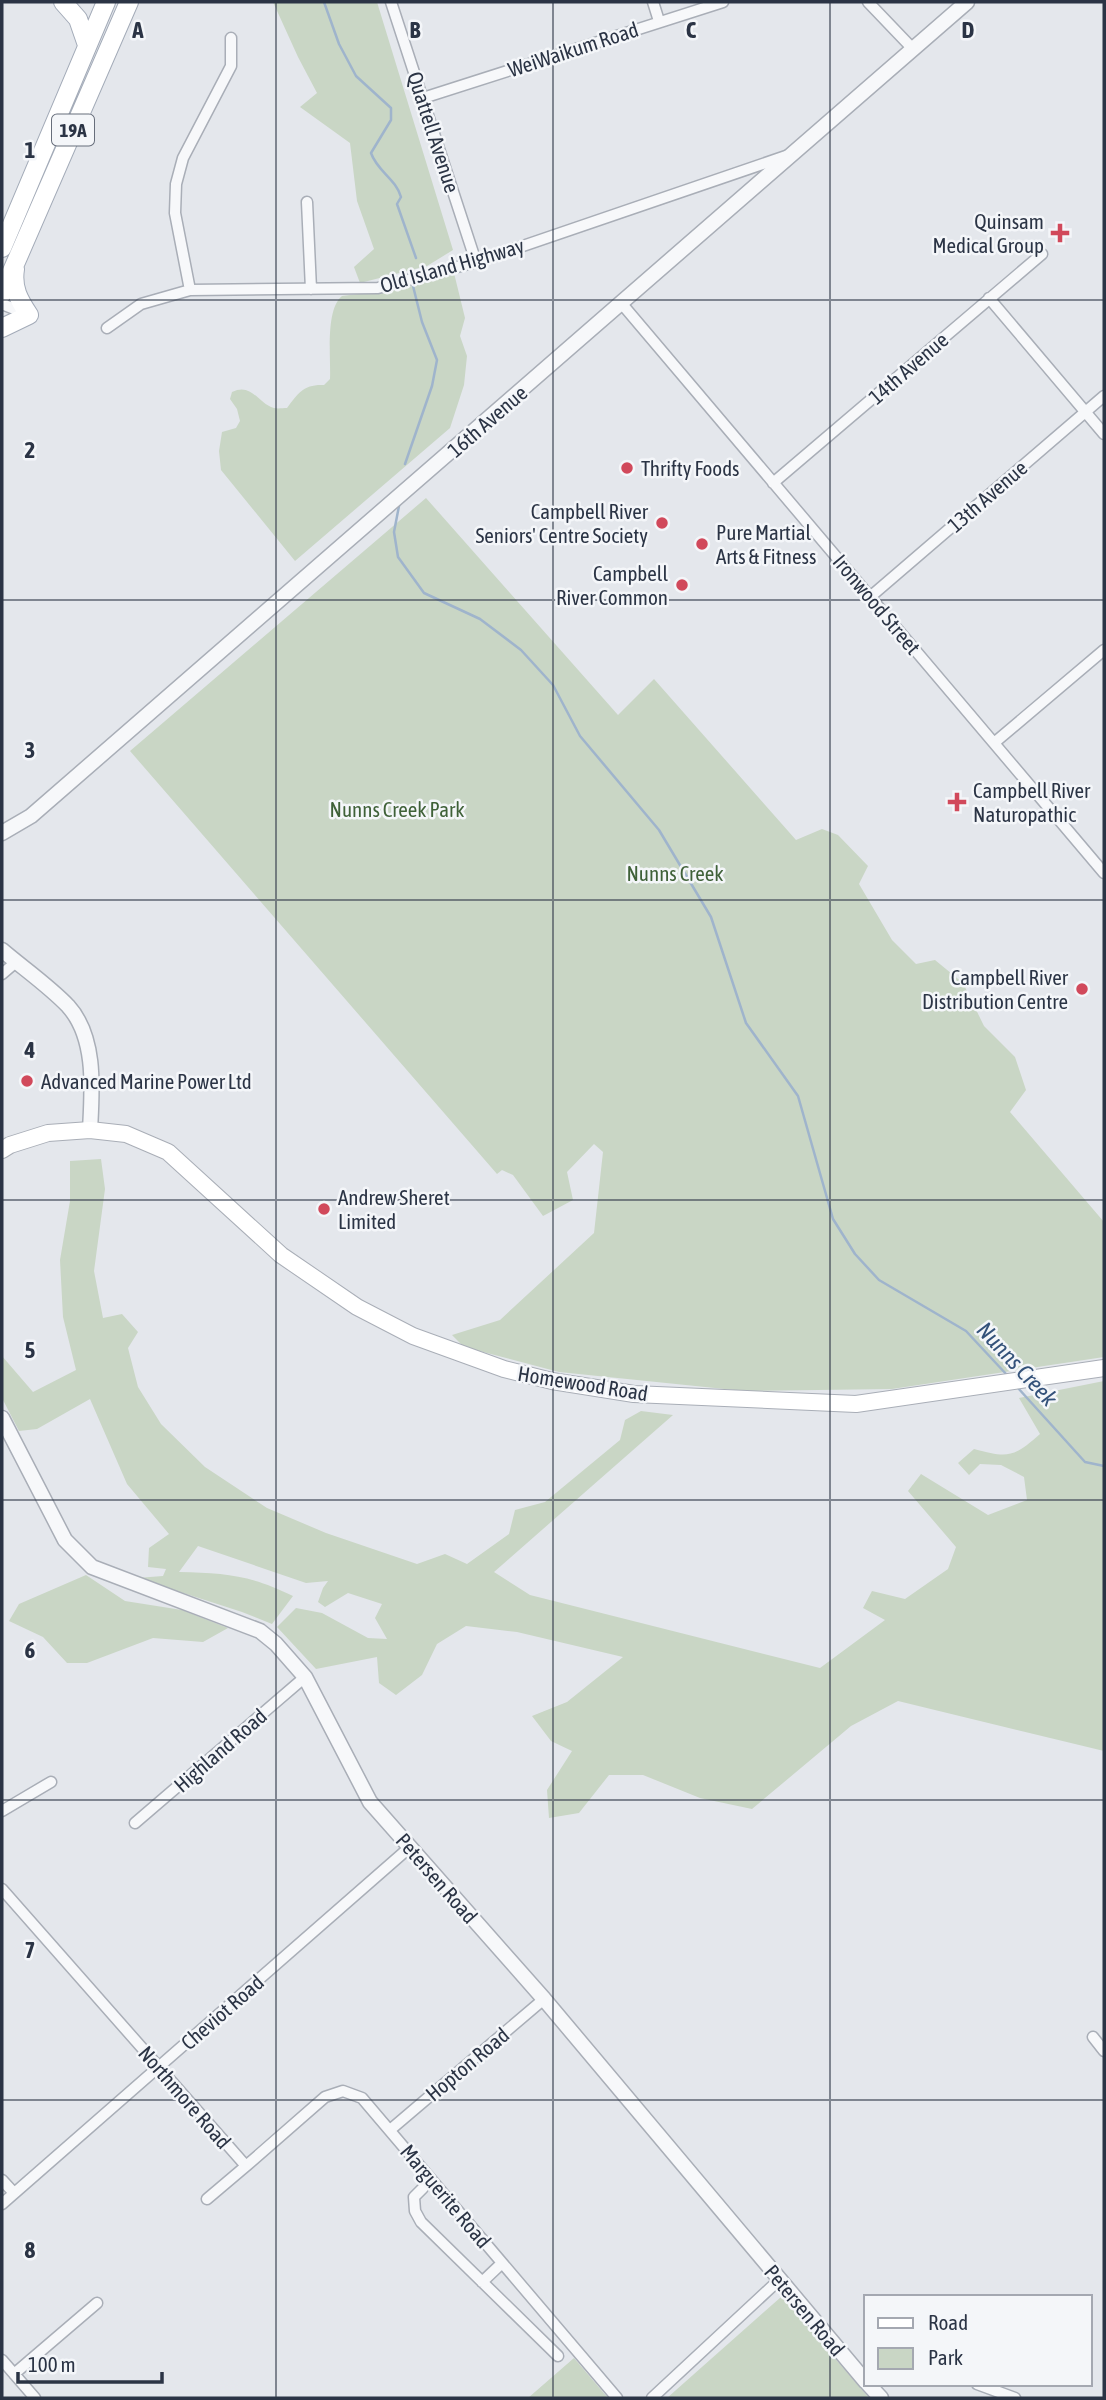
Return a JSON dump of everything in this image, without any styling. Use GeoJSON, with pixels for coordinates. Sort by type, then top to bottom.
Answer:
{"type":"FeatureCollection","features":[{"type":"Feature","properties":{"kind":"main road"},"geometry":{"type":"LineString","coordinates":[[63,2],[78,19],[87,46]]}},
{"type":"Feature","properties":{"kind":"main road","name":"19A"},"geometry":{"type":"LineString","coordinates":[[2,248],[106,2]]}},
{"type":"Feature","properties":{"kind":"main road","name":"19A"},"geometry":{"type":"LineString","coordinates":[[2,293],[129,2]]}},
{"type":"Feature","properties":{"kind":"main road"},"geometry":{"type":"LineString","coordinates":[[2,233],[27,189]]}},
{"type":"Feature","properties":{"kind":"main road"},"geometry":{"type":"LineString","coordinates":[[2,328],[29,315],[15,289],[17,259]]}},
{"type":"Feature","properties":{"kind":"main road"},"geometry":{"type":"LineString","coordinates":[[2,1150],[48,1133],[90,1130]]}},
{"type":"Feature","properties":{"kind":"main road","name":"Homewood Road"},"geometry":{"type":"LineString","coordinates":[[90,1130],[126,1134],[168,1152],[281,1255],[357,1307],[413,1336],[504,1369],[552,1381],[634,1394],[856,1404],[1104,1368]]}},
{"type":"Feature","properties":{"kind":"street","name":"Quattell Avenue"},"geometry":{"type":"LineString","coordinates":[[391,2],[476,262]]}},
{"type":"Feature","properties":{"kind":"street"},"geometry":{"type":"LineString","coordinates":[[653,2],[659,21]]}},
{"type":"Feature","properties":{"kind":"street","name":"WeiWaikum Road"},"geometry":{"type":"LineString","coordinates":[[423,99],[723,2]]}},
{"type":"Feature","properties":{"kind":"street"},"geometry":{"type":"LineString","coordinates":[[869,2],[912,48]]}},
{"type":"Feature","properties":{"kind":"street","name":"16th Avenue"},"geometry":{"type":"LineString","coordinates":[[2,833],[31,816],[967,2]]}},
{"type":"Feature","properties":{"kind":"street"},"geometry":{"type":"LineString","coordinates":[[190,290],[175,212],[176,184],[183,158],[231,66],[231,38]]}},
{"type":"Feature","properties":{"kind":"street","name":"Old Island Highway"},"geometry":{"type":"LineString","coordinates":[[107,328],[141,304],[190,290],[378,288],[476,262],[792,154]]}},
{"type":"Feature","properties":{"kind":"street"},"geometry":{"type":"LineString","coordinates":[[307,202],[311,289]]}},
{"type":"Feature","properties":{"kind":"street","name":"14th Avenue"},"geometry":{"type":"LineString","coordinates":[[774,483],[1042,254]]}},
{"type":"Feature","properties":{"kind":"street"},"geometry":{"type":"LineString","coordinates":[[989,298],[1104,434]]}},
{"type":"Feature","properties":{"kind":"street"},"geometry":{"type":"LineString","coordinates":[[2,304],[29,315]]}},
{"type":"Feature","properties":{"kind":"street","name":"Ironwood Street"},"geometry":{"type":"LineString","coordinates":[[622,304],[1104,873]]}},
{"type":"Feature","properties":{"kind":"street","name":"13th Avenue"},"geometry":{"type":"LineString","coordinates":[[870,597],[1104,396]]}},
{"type":"Feature","properties":{"kind":"street"},"geometry":{"type":"LineString","coordinates":[[994,743],[1102,655]]}},
{"type":"Feature","properties":{"kind":"street"},"geometry":{"type":"LineString","coordinates":[[2,950],[69,1008],[86,1040],[92,1074],[90,1130]]}},
{"type":"Feature","properties":{"kind":"street"},"geometry":{"type":"LineString","coordinates":[[2,974],[16,962]]}},
{"type":"Feature","properties":{"kind":"street","name":"Petersen Road"},"geometry":{"type":"LineString","coordinates":[[2,1419],[65,1540],[92,1567],[260,1632],[276,1644],[306,1677],[370,1802],[544,1999],[779,2280],[864,2375]]}},
{"type":"Feature","properties":{"kind":"street","name":"Highland Road"},"geometry":{"type":"LineString","coordinates":[[135,1823],[306,1677]]}},
{"type":"Feature","properties":{"kind":"street"},"geometry":{"type":"LineString","coordinates":[[2,1811],[51,1782]]}},
{"type":"Feature","properties":{"kind":"street","name":"Cheviot Road"},"geometry":{"type":"LineString","coordinates":[[2,2204],[410,1847]]}},
{"type":"Feature","properties":{"kind":"street","name":"Northmore Road"},"geometry":{"type":"LineString","coordinates":[[2,1889],[246,2166],[325,2097],[344,2091],[362,2098],[390,2130]]}},
{"type":"Feature","properties":{"kind":"street","name":"Hopton Road"},"geometry":{"type":"LineString","coordinates":[[390,2130],[544,1999]]}},
{"type":"Feature","properties":{"kind":"street"},"geometry":{"type":"LineString","coordinates":[[1093,2037],[1104,2051]]}},
{"type":"Feature","properties":{"kind":"street","name":"Marguerite Road"},"geometry":{"type":"LineString","coordinates":[[390,2130],[617,2398]]}},
{"type":"Feature","properties":{"kind":"street"},"geometry":{"type":"LineString","coordinates":[[207,2199],[246,2166]]}},
{"type":"Feature","properties":{"kind":"street"},"geometry":{"type":"LineString","coordinates":[[2,2180],[14,2193]]}},
{"type":"Feature","properties":{"kind":"street","name":"Marguerite Road"},"geometry":{"type":"LineString","coordinates":[[423,2189],[414,2197],[415,2211],[421,2222],[558,2356]]}},
{"type":"Feature","properties":{"kind":"street","name":"Marguerite Road"},"geometry":{"type":"LineString","coordinates":[[482,2282],[502,2263]]}},
{"type":"Feature","properties":{"kind":"street"},"geometry":{"type":"LineString","coordinates":[[652,2398],[779,2280]]}},
{"type":"Feature","properties":{"kind":"street"},"geometry":{"type":"LineString","coordinates":[[14,2374],[97,2303]]}},
{"type":"Feature","properties":{"kind":"street"},"geometry":{"type":"LineString","coordinates":[[2,2360],[35,2398]]}},
{"type":"Feature","properties":{"kind":"street"},"geometry":{"type":"LineString","coordinates":[[982,2386],[1015,2398]]}},
{"type":"Feature","properties":{"kind":"green space"},"geometry":{"type":"Polygon","coordinates":[[[273,2],[377,2],[453,250],[427,266],[360,283],[354,267],[374,249],[357,201],[350,143],[300,107],[317,93],[273,2]]]}},
{"type":"Feature","properties":{"kind":"green space"},"geometry":{"type":"Polygon","coordinates":[[[454,273],[465,318],[460,336],[467,356],[464,385],[450,428],[295,561],[221,470],[219,451],[222,432],[236,428],[240,421],[237,409],[230,399],[232,392],[245,390],[268,406],[287,408],[302,390],[324,385],[330,379],[331,323],[333,312],[342,296],[399,289],[454,273]]]}},
{"type":"Feature","properties":{"kind":"green space","name":"Nunns Creek Park"},"geometry":{"type":"Polygon","coordinates":[[[426,498],[618,715],[654,679],[796,840],[822,829],[838,835],[868,866],[859,884],[892,940],[916,964],[935,960],[963,983],[984,1026],[1015,1057],[1026,1090],[1010,1112],[1104,1222],[1104,1357],[892,1389],[744,1391],[559,1372],[464,1347],[452,1335],[500,1320],[594,1233],[603,1152],[594,1144],[567,1172],[573,1200],[543,1216],[513,1175],[502,1170],[497,1174],[130,751],[426,498]]]}},
{"type":"Feature","properties":{"kind":"green space"},"geometry":{"type":"Polygon","coordinates":[[[101,1159],[105,1189],[94,1271],[103,1318],[122,1314],[138,1332],[128,1348],[138,1387],[161,1424],[205,1467],[267,1508],[326,1533],[417,1564],[445,1554],[467,1564],[509,1534],[515,1510],[545,1502],[620,1440],[625,1420],[641,1411],[673,1415],[494,1572],[530,1595],[820,1668],[885,1620],[863,1608],[872,1591],[905,1599],[948,1569],[956,1547],[908,1491],[921,1474],[988,1515],[1027,1500],[1024,1477],[1001,1465],[980,1464],[969,1475],[958,1463],[974,1449],[1003,1455],[1016,1452],[1040,1434],[1019,1398],[1104,1381],[1104,1751],[898,1701],[851,1726],[752,1809],[700,1798],[643,1775],[609,1775],[579,1813],[549,1818],[547,1790],[572,1751],[551,1741],[532,1716],[567,1702],[623,1657],[517,1632],[466,1626],[437,1644],[422,1675],[396,1695],[379,1683],[377,1657],[316,1669],[277,1627],[296,1608],[322,1613],[368,1638],[387,1639],[375,1618],[382,1604],[348,1593],[325,1607],[318,1602],[328,1581],[306,1583],[198,1546],[179,1572],[237,1576],[293,1596],[272,1624],[137,1578],[163,1576],[166,1569],[148,1567],[149,1548],[169,1534],[127,1484],[90,1399],[37,1429],[19,1431],[2,1398],[2,1356],[33,1392],[76,1370],[63,1317],[60,1260],[70,1201],[70,1161],[101,1159]]]}},
{"type":"Feature","properties":{"kind":"green space"},"geometry":{"type":"Polygon","coordinates":[[[86,1575],[125,1601],[182,1610],[228,1628],[203,1642],[153,1638],[87,1663],[67,1663],[43,1637],[9,1621],[19,1604],[86,1575]]]}},
{"type":"Feature","properties":{"kind":"green space"},"geometry":{"type":"Polygon","coordinates":[[[781,2297],[869,2398],[667,2398],[781,2297]]]}},
{"type":"Feature","properties":{"kind":"green space"},"geometry":{"type":"Polygon","coordinates":[[[574,2358],[608,2398],[528,2398],[574,2358]]]}},
{"type":"Feature","properties":{"kind":"waterway","name":"Nunns Creek"},"geometry":{"type":"LineString","coordinates":[[324,2],[339,44],[356,76],[391,108],[391,120],[371,153],[399,191],[401,197],[397,204],[416,258]]}},
{"type":"Feature","properties":{"kind":"waterway","name":"Nunns Creek"},"geometry":{"type":"LineString","coordinates":[[405,464],[432,386],[437,360],[422,322],[413,286]]}},
{"type":"Feature","properties":{"kind":"waterway","name":"Nunns Creek"},"geometry":{"type":"LineString","coordinates":[[399,506],[394,532],[398,557],[424,593],[480,619],[521,650],[553,685],[580,736],[659,830],[711,917],[746,1023],[798,1096],[833,1219],[855,1254],[879,1280],[966,1331],[1007,1375]]}},
{"type":"Feature","properties":{"kind":"waterway","name":"Nunns Creek"},"geometry":{"type":"LineString","coordinates":[[1018,1388],[1085,1462],[1104,1466]]}},
{"type":"Feature","properties":{"kind":"place","name":"Quinsam Medical Group"},"geometry":{"type":"Point","coordinates":[1060,233]}},
{"type":"Feature","properties":{"kind":"place","name":"Thrifty Foods"},"geometry":{"type":"Point","coordinates":[627,468]}},
{"type":"Feature","properties":{"kind":"place","name":"Campbell River Seniors' Centre Society"},"geometry":{"type":"Point","coordinates":[662,523]}},
{"type":"Feature","properties":{"kind":"place","name":"Pure Martial Arts & Fitness"},"geometry":{"type":"Point","coordinates":[702,544]}},
{"type":"Feature","properties":{"kind":"place","name":"Campbell River Common"},"geometry":{"type":"Point","coordinates":[682,585]}},
{"type":"Feature","properties":{"kind":"place","name":"Campbell River Naturopathic"},"geometry":{"type":"Point","coordinates":[957,802]}},
{"type":"Feature","properties":{"kind":"place","name":"Campbell River Distribution Centre"},"geometry":{"type":"Point","coordinates":[1082,989]}},
{"type":"Feature","properties":{"kind":"place","name":"Advanced Marine Power Ltd"},"geometry":{"type":"Point","coordinates":[27,1081]}},
{"type":"Feature","properties":{"kind":"place","name":"Andrew Sheret Limited"},"geometry":{"type":"Point","coordinates":[324,1209]}}]}
